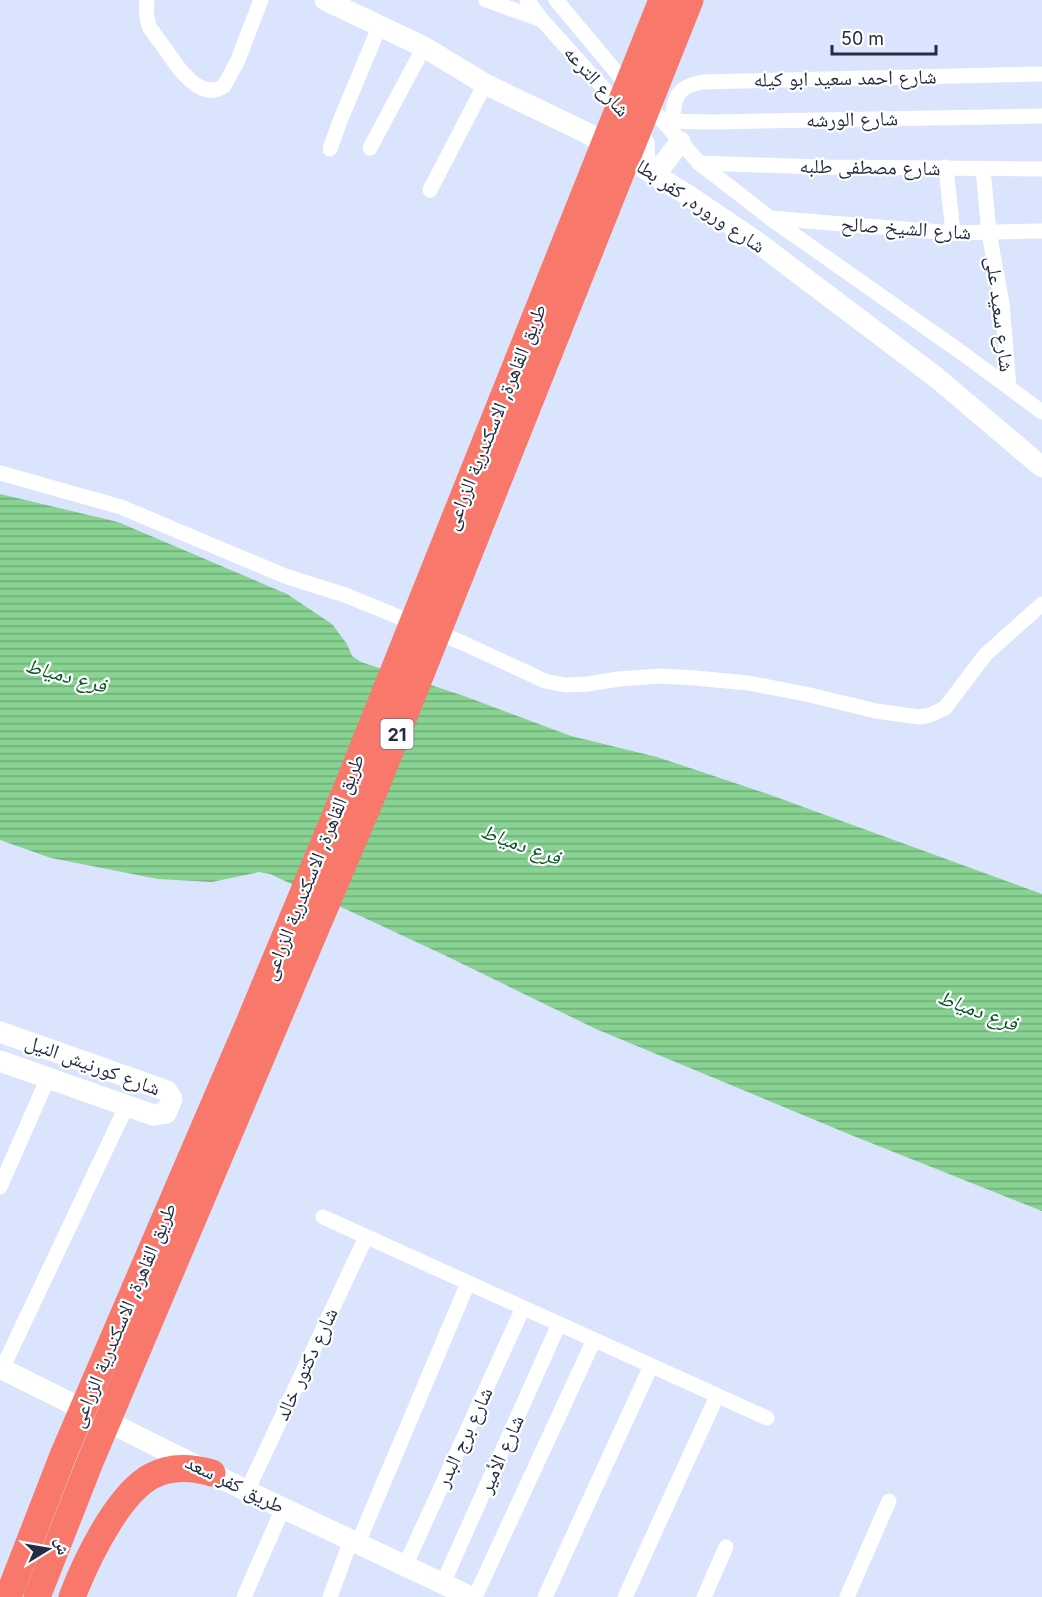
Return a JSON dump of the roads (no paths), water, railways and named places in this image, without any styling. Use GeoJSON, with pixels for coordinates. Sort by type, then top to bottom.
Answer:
{"type":"FeatureCollection","features":[{"type":"Feature","properties":{"kind":"highway","name":"طريق القاهرة, الاسكندرية الزراعى"},"geometry":{"type":"LineString","coordinates":[[8,1597],[64,1453],[249,1023],[348,785],[662,0]]}},
{"type":"Feature","properties":{"kind":"highway","name":"طريق القاهرة, الاسكندرية الزراعى"},"geometry":{"type":"LineString","coordinates":[[37,1597],[90,1462],[375,789],[690,0]]}},
{"type":"Feature","properties":{"kind":"highway"},"geometry":{"type":"LineString","coordinates":[[72,1597],[98,1540],[121,1502],[134,1488],[148,1478],[169,1470],[191,1469],[212,1473]]}},
{"type":"Feature","properties":{"kind":"street"},"geometry":{"type":"LineString","coordinates":[[147,0],[146,17],[150,28],[180,70],[197,86],[215,90],[224,86],[238,60],[261,0]]}},
{"type":"Feature","properties":{"kind":"street","name":"شارع وروره, كفر بطا"},"geometry":{"type":"LineString","coordinates":[[325,0],[424,47],[485,84],[587,133],[652,172],[757,242],[929,372],[1042,467]]}},
{"type":"Feature","properties":{"kind":"street"},"geometry":{"type":"LineString","coordinates":[[486,0],[542,21]]}},
{"type":"Feature","properties":{"kind":"street","name":"شارع الترعه"},"geometry":{"type":"LineString","coordinates":[[527,0],[542,21],[642,131],[649,150],[652,172]]}},
{"type":"Feature","properties":{"kind":"street","name":"شارع الترعه"},"geometry":{"type":"LineString","coordinates":[[556,0],[622,79],[668,120],[680,142],[699,163],[770,218],[1042,412]]}},
{"type":"Feature","properties":{"kind":"street"},"geometry":{"type":"LineString","coordinates":[[330,149],[380,25]]}},
{"type":"Feature","properties":{"kind":"street"},"geometry":{"type":"LineString","coordinates":[[370,148],[424,47]]}},
{"type":"Feature","properties":{"kind":"street","name":"شارع احمد سعيد ابو كيله"},"geometry":{"type":"LineString","coordinates":[[668,120],[679,92],[690,85],[703,82],[1042,74]]}},
{"type":"Feature","properties":{"kind":"street"},"geometry":{"type":"LineString","coordinates":[[430,190],[485,84]]}},
{"type":"Feature","properties":{"kind":"street","name":"شارع الورشه"},"geometry":{"type":"LineString","coordinates":[[668,120],[714,122],[1042,116]]}},
{"type":"Feature","properties":{"kind":"street"},"geometry":{"type":"LineString","coordinates":[[652,172],[680,142]]}},
{"type":"Feature","properties":{"kind":"street","name":"شارع مصطفى طلبه"},"geometry":{"type":"LineString","coordinates":[[699,163],[820,167],[1042,169]]}},
{"type":"Feature","properties":{"kind":"street"},"geometry":{"type":"LineString","coordinates":[[946,167],[953,233]]}},
{"type":"Feature","properties":{"kind":"street","name":"شارع سعيد على"},"geometry":{"type":"LineString","coordinates":[[983,169],[989,233],[1002,303],[1009,387]]}},
{"type":"Feature","properties":{"kind":"street","name":"شارع الشيخ صالح"},"geometry":{"type":"LineString","coordinates":[[770,218],[953,233],[1042,235]]}},
{"type":"Feature","properties":{"kind":"street"},"geometry":{"type":"LineString","coordinates":[[0,473],[121,507],[285,576],[345,595],[463,643],[545,681],[565,685],[660,676],[695,678],[748,683],[876,711],[919,717],[938,713],[945,708],[985,655],[1042,604]]}},
{"type":"Feature","properties":{"kind":"street","name":"شارع كورنيش النيل"},"geometry":{"type":"LineString","coordinates":[[0,1032],[167,1091],[172,1095],[172,1099],[166,1113],[153,1115],[0,1062]]}},
{"type":"Feature","properties":{"kind":"street"},"geometry":{"type":"LineString","coordinates":[[0,1187],[48,1078]]}},
{"type":"Feature","properties":{"kind":"street"},"geometry":{"type":"LineString","coordinates":[[1,1369],[127,1106]]}},
{"type":"Feature","properties":{"kind":"street"},"geometry":{"type":"LineString","coordinates":[[323,1217],[767,1418]]}},
{"type":"Feature","properties":{"kind":"street","name":"شارع دكتور خالد"},"geometry":{"type":"LineString","coordinates":[[247,1491],[366,1237]]}},
{"type":"Feature","properties":{"kind":"street"},"geometry":{"type":"LineString","coordinates":[[330,1597],[468,1283]]}},
{"type":"Feature","properties":{"kind":"street","name":"شارع برج البدر"},"geometry":{"type":"LineString","coordinates":[[405,1566],[523,1308]]}},
{"type":"Feature","properties":{"kind":"street","name":"شارع الأمير"},"geometry":{"type":"LineString","coordinates":[[442,1583],[559,1324]]}},
{"type":"Feature","properties":{"kind":"street"},"geometry":{"type":"LineString","coordinates":[[473,1597],[594,1340]]}},
{"type":"Feature","properties":{"kind":"street"},"geometry":{"type":"LineString","coordinates":[[545,1597],[651,1366]]}},
{"type":"Feature","properties":{"kind":"street","name":"طريق كفر سعد"},"geometry":{"type":"LineString","coordinates":[[1,1369],[247,1491],[473,1597]]}},
{"type":"Feature","properties":{"kind":"street"},"geometry":{"type":"LineString","coordinates":[[625,1597],[717,1396]]}},
{"type":"Feature","properties":{"kind":"street"},"geometry":{"type":"LineString","coordinates":[[847,1597],[889,1501]]}},
{"type":"Feature","properties":{"kind":"street"},"geometry":{"type":"LineString","coordinates":[[244,1597],[284,1508]]}},
{"type":"Feature","properties":{"kind":"street"},"geometry":{"type":"LineString","coordinates":[[704,1597],[726,1547]]}},
{"type":"Feature","properties":{"kind":"water","name":"فرع دمياط"},"geometry":{"type":"Polygon","coordinates":[[[0,494],[118,522],[287,594],[332,624],[347,644],[352,656],[361,662],[464,696],[571,736],[657,757],[765,793],[1042,894],[1042,1211],[596,1029],[270,874],[259,872],[212,882],[158,879],[51,858],[0,840],[0,494]]]}}]}
